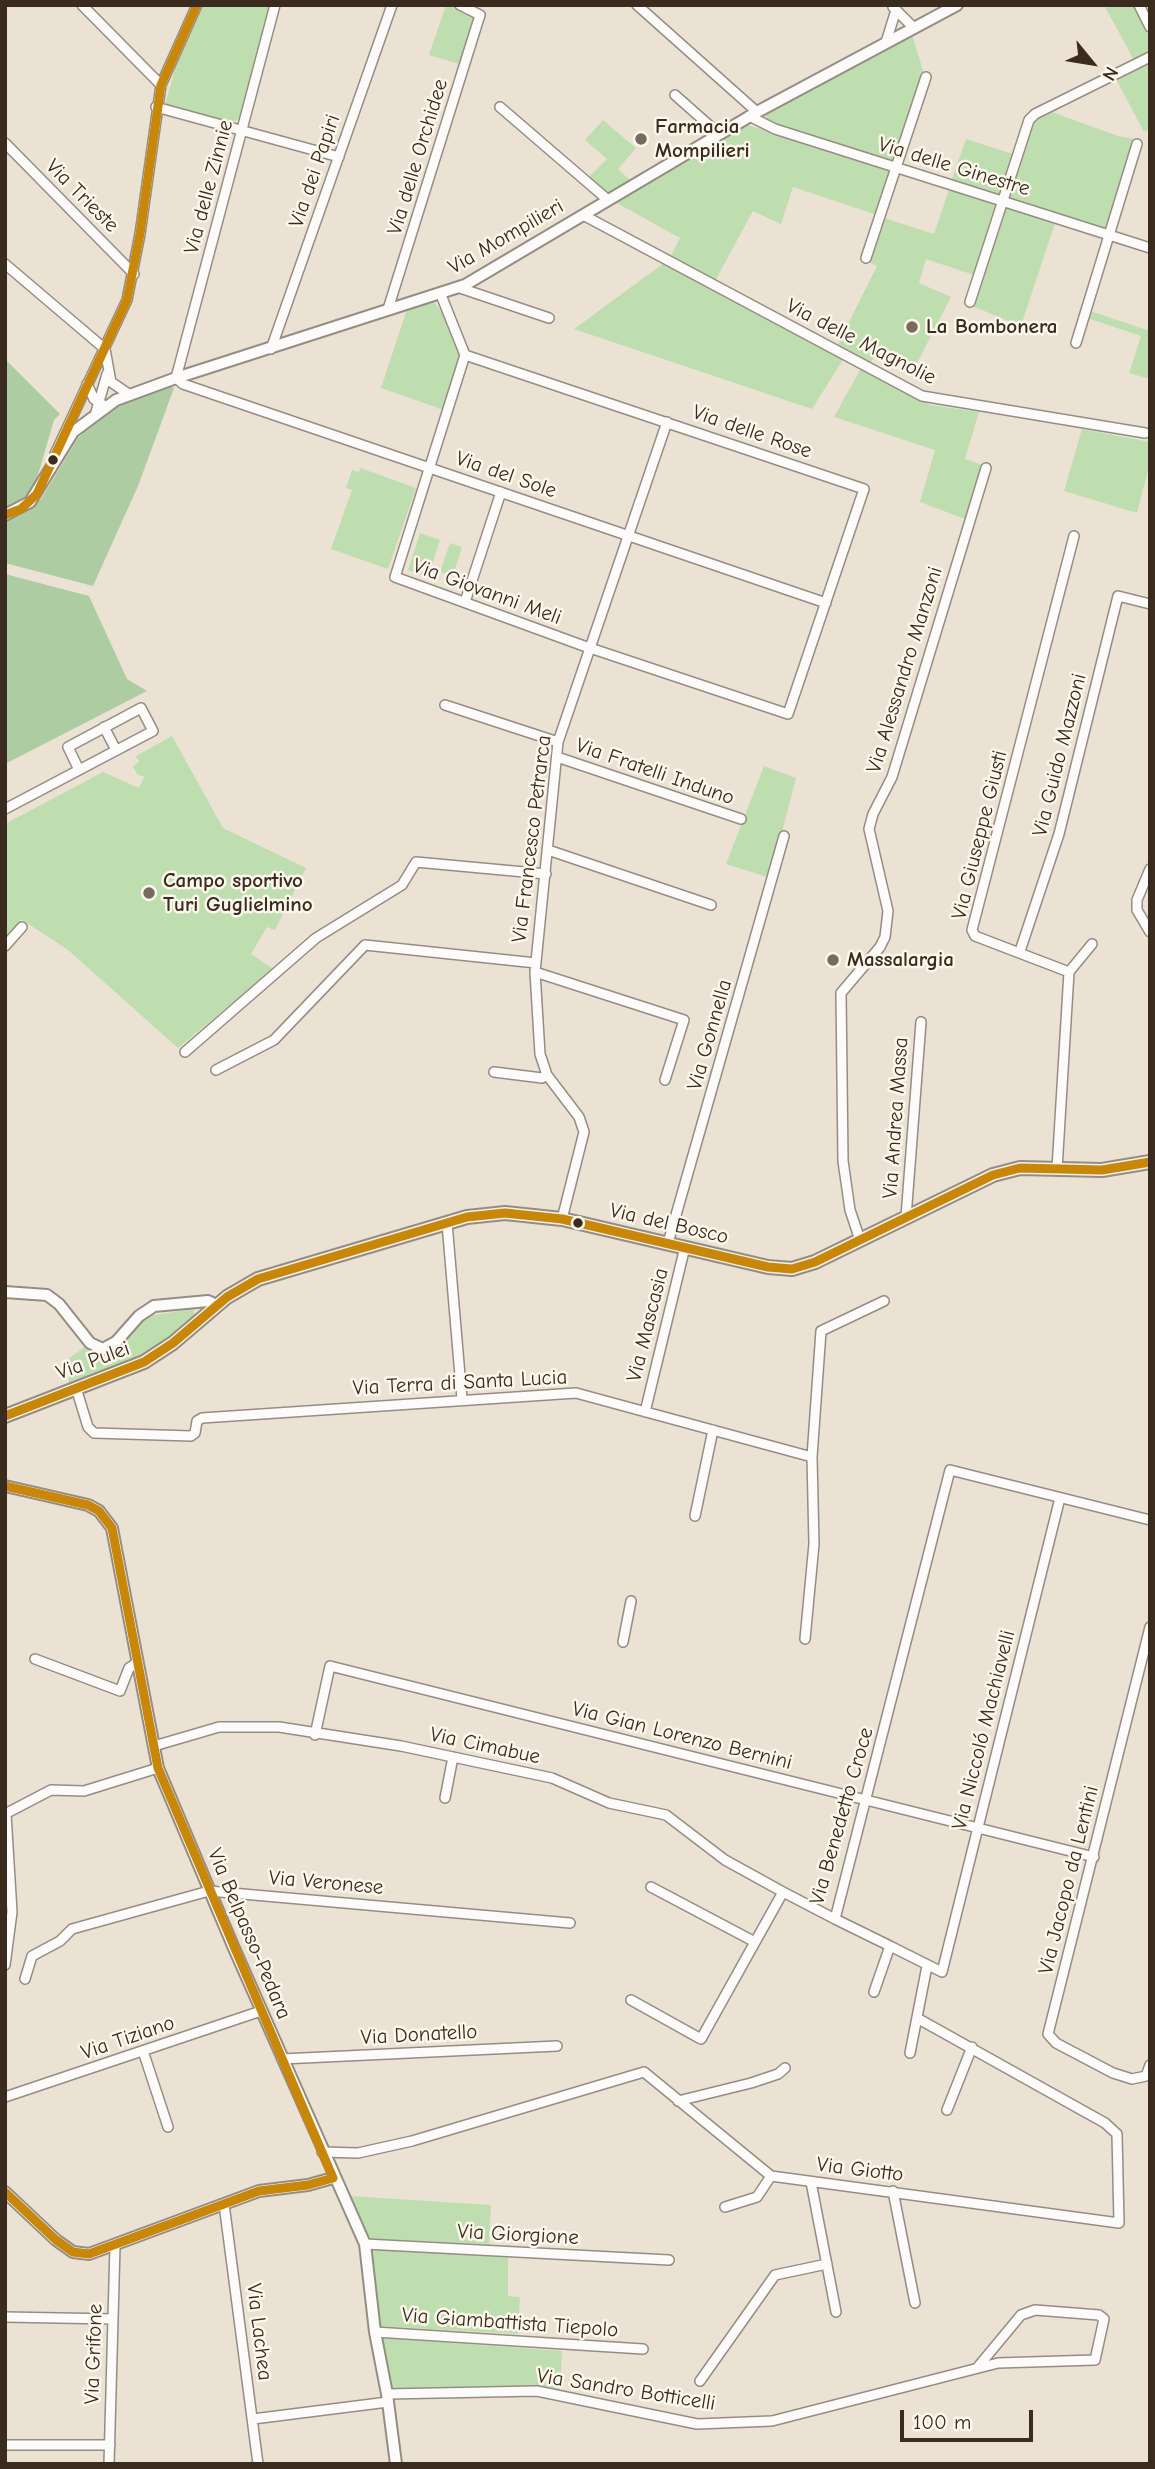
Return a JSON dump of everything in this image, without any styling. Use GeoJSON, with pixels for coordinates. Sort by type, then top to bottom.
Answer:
{"type":"FeatureCollection","features":[{"type":"Feature","properties":{"kind":"main road","name":"Via del Bosco"},"geometry":{"type":"LineString","coordinates":[[216,1305],[236,1290],[283,1269],[447,1223],[505,1213],[562,1219],[782,1269],[815,1262],[993,1175],[1020,1168],[1102,1170],[1150,1161]]}},
{"type":"Feature","properties":{"kind":"main road","name":"Via Pulei"},"geometry":{"type":"LineString","coordinates":[[48,1398],[128,1370],[152,1358],[216,1305]]}},
{"type":"Feature","properties":{"kind":"main road"},"geometry":{"type":"LineString","coordinates":[[5,1407],[48,1398]]}},
{"type":"Feature","properties":{"kind":"main road"},"geometry":{"type":"LineString","coordinates":[[5,1416],[48,1398]]}},
{"type":"Feature","properties":{"kind":"street"},"geometry":{"type":"LineString","coordinates":[[82,5],[160,85]]}},
{"type":"Feature","properties":{"kind":"street"},"geometry":{"type":"LineString","coordinates":[[49,469],[127,300],[134,274],[160,85],[197,5]]}},
{"type":"Feature","properties":{"kind":"street","name":"Via delle Zinnie"},"geometry":{"type":"LineString","coordinates":[[176,378],[275,5]]}},
{"type":"Feature","properties":{"kind":"street","name":"Via dei Papiri"},"geometry":{"type":"LineString","coordinates":[[271,349],[393,5]]}},
{"type":"Feature","properties":{"kind":"street","name":"Via delle Orchidee"},"geometry":{"type":"LineString","coordinates":[[388,309],[480,15],[460,5]]}},
{"type":"Feature","properties":{"kind":"street","name":"Via delle Ginestre"},"geometry":{"type":"LineString","coordinates":[[637,5],[753,114],[775,129],[1150,248]]}},
{"type":"Feature","properties":{"kind":"street","name":"Via Mompilieri"},"geometry":{"type":"LineString","coordinates":[[5,515],[30,502],[73,432],[100,407],[176,378],[460,288],[753,114],[957,5]]}},
{"type":"Feature","properties":{"kind":"street"},"geometry":{"type":"LineString","coordinates":[[1139,5],[1150,27]]}},
{"type":"Feature","properties":{"kind":"street"},"geometry":{"type":"LineString","coordinates":[[894,7],[914,28]]}},
{"type":"Feature","properties":{"kind":"street"},"geometry":{"type":"LineString","coordinates":[[886,42],[894,7]]}},
{"type":"Feature","properties":{"kind":"street"},"geometry":{"type":"LineString","coordinates":[[970,302],[1028,120],[1035,114],[1150,57]]}},
{"type":"Feature","properties":{"kind":"street"},"geometry":{"type":"LineString","coordinates":[[866,258],[926,77]]}},
{"type":"Feature","properties":{"kind":"street"},"geometry":{"type":"LineString","coordinates":[[675,95],[719,134]]}},
{"type":"Feature","properties":{"kind":"street"},"geometry":{"type":"LineString","coordinates":[[156,107],[339,157]]}},
{"type":"Feature","properties":{"kind":"street"},"geometry":{"type":"LineString","coordinates":[[499,107],[608,200]]}},
{"type":"Feature","properties":{"kind":"street","name":"Via Trieste"},"geometry":{"type":"LineString","coordinates":[[5,143],[134,274]]}},
{"type":"Feature","properties":{"kind":"street"},"geometry":{"type":"LineString","coordinates":[[1076,343],[1137,144]]}},
{"type":"Feature","properties":{"kind":"street","name":"Via delle Magnolie"},"geometry":{"type":"LineString","coordinates":[[583,215],[922,397],[1145,433]]}},
{"type":"Feature","properties":{"kind":"street"},"geometry":{"type":"LineString","coordinates":[[5,264],[105,349],[107,372],[100,407]]}},
{"type":"Feature","properties":{"kind":"street"},"geometry":{"type":"LineString","coordinates":[[460,288],[549,318]]}},
{"type":"Feature","properties":{"kind":"street"},"geometry":{"type":"LineString","coordinates":[[441,295],[465,355]]}},
{"type":"Feature","properties":{"kind":"street","name":"Via delle Rose"},"geometry":{"type":"LineString","coordinates":[[465,355],[864,489],[789,714]]}},
{"type":"Feature","properties":{"kind":"street","name":"Via Giovanni Meli"},"geometry":{"type":"LineString","coordinates":[[465,355],[395,577],[589,648],[789,714]]}},
{"type":"Feature","properties":{"kind":"street"},"geometry":{"type":"LineString","coordinates":[[107,372],[111,382],[130,395]]}},
{"type":"Feature","properties":{"kind":"street","name":"Via del Sole"},"geometry":{"type":"LineString","coordinates":[[176,378],[183,384],[826,603]]}},
{"type":"Feature","properties":{"kind":"street"},"geometry":{"type":"LineString","coordinates":[[87,384],[100,407]]}},
{"type":"Feature","properties":{"kind":"street","name":"Via Francesco Petrarca"},"geometry":{"type":"LineString","coordinates":[[562,1219],[584,1132],[579,1117],[547,1075],[537,1037],[535,968],[556,757],[558,742],[589,648],[667,422]]}},
{"type":"Feature","properties":{"kind":"street","name":"Via Alessandro Manzoni"},"geometry":{"type":"LineString","coordinates":[[860,1240],[850,1210],[843,1161],[841,993],[880,947],[885,937],[888,911],[869,830],[873,814],[892,777],[986,468]]}},
{"type":"Feature","properties":{"kind":"street"},"geometry":{"type":"LineString","coordinates":[[465,602],[500,492]]}},
{"type":"Feature","properties":{"kind":"street","name":"Via Giuseppe Giusti"},"geometry":{"type":"LineString","coordinates":[[1069,972],[975,936],[972,930],[1074,536]]}},
{"type":"Feature","properties":{"kind":"street","name":"Via Guido Mazzoni"},"geometry":{"type":"LineString","coordinates":[[1020,951],[1059,834],[1118,596],[1150,604]]}},
{"type":"Feature","properties":{"kind":"street"},"geometry":{"type":"LineString","coordinates":[[445,705],[558,742]]}},
{"type":"Feature","properties":{"kind":"street"},"geometry":{"type":"LineString","coordinates":[[5,809],[79,770],[153,730],[141,708],[68,747],[79,770]]}},
{"type":"Feature","properties":{"kind":"street"},"geometry":{"type":"LineString","coordinates":[[104,727],[116,750]]}},
{"type":"Feature","properties":{"kind":"street","name":"Via Fratelli Induno"},"geometry":{"type":"LineString","coordinates":[[556,757],[741,819]]}},
{"type":"Feature","properties":{"kind":"street","name":"Via Gonnella"},"geometry":{"type":"LineString","coordinates":[[668,1243],[784,836]]}},
{"type":"Feature","properties":{"kind":"street"},"geometry":{"type":"LineString","coordinates":[[548,850],[711,905]]}},
{"type":"Feature","properties":{"kind":"street"},"geometry":{"type":"LineString","coordinates":[[185,1052],[309,943],[402,886],[416,862],[545,874]]}},
{"type":"Feature","properties":{"kind":"street"},"geometry":{"type":"LineString","coordinates":[[1150,869],[1137,900],[1137,910],[1150,932]]}},
{"type":"Feature","properties":{"kind":"street"},"geometry":{"type":"LineString","coordinates":[[5,946],[22,927]]}},
{"type":"Feature","properties":{"kind":"street"},"geometry":{"type":"LineString","coordinates":[[1057,1169],[1069,972],[1091,944]]}},
{"type":"Feature","properties":{"kind":"street"},"geometry":{"type":"LineString","coordinates":[[216,1070],[274,1040],[365,945],[535,968],[684,1020],[665,1080]]}},
{"type":"Feature","properties":{"kind":"street","name":"Via Andrea Massa"},"geometry":{"type":"LineString","coordinates":[[905,1217],[921,1022]]}},
{"type":"Feature","properties":{"kind":"street"},"geometry":{"type":"LineString","coordinates":[[494,1072],[542,1078],[547,1075]]}},
{"type":"Feature","properties":{"kind":"street"},"geometry":{"type":"LineString","coordinates":[[447,1223],[462,1399]]}},
{"type":"Feature","properties":{"kind":"street","name":"Via Mascasia"},"geometry":{"type":"LineString","coordinates":[[645,1412],[685,1247]]}},
{"type":"Feature","properties":{"kind":"street"},"geometry":{"type":"LineString","coordinates":[[5,1292],[47,1295],[59,1304],[90,1343],[103,1349],[116,1342],[139,1316],[154,1307],[208,1301],[216,1305]]}},
{"type":"Feature","properties":{"kind":"street"},"geometry":{"type":"LineString","coordinates":[[805,1639],[814,1544],[813,1457],[821,1331],[884,1301]]}},
{"type":"Feature","properties":{"kind":"street","name":"Via Terra di Santa Lucia"},"geometry":{"type":"LineString","coordinates":[[76,1388],[88,1427],[94,1433],[191,1436],[195,1433],[197,1422],[202,1418],[576,1393],[813,1457]]}},
{"type":"Feature","properties":{"kind":"street"},"geometry":{"type":"LineString","coordinates":[[695,1516],[713,1430]]}},
{"type":"Feature","properties":{"kind":"street","name":"Via Benedetto Croce"},"geometry":{"type":"LineString","coordinates":[[631,2000],[701,2039],[783,1892],[835,1919],[950,1470],[1060,1497]]}},
{"type":"Feature","properties":{"kind":"street","name":"Via Belpasso-Pedara"},"geometry":{"type":"LineString","coordinates":[[5,1486],[88,1505],[99,1511],[112,1528],[158,1768],[333,2178],[365,2244],[374,2332],[396,2464]]}},
{"type":"Feature","properties":{"kind":"street"},"geometry":{"type":"LineString","coordinates":[[1060,1497],[1150,1520]]}},
{"type":"Feature","properties":{"kind":"street","name":"Via Niccoló Machiavelli"},"geometry":{"type":"LineString","coordinates":[[927,1966],[942,1972],[1060,1497]]}},
{"type":"Feature","properties":{"kind":"street"},"geometry":{"type":"LineString","coordinates":[[623,1642],[631,1601]]}},
{"type":"Feature","properties":{"kind":"street","name":"Via Jacopo da Lentini"},"geometry":{"type":"LineString","coordinates":[[1150,1627],[1048,2034],[1056,2043],[1113,2073],[1138,2080],[1146,2076],[1150,2065]]}},
{"type":"Feature","properties":{"kind":"street"},"geometry":{"type":"LineString","coordinates":[[35,1659],[120,1691],[129,1668],[138,1662]]}},
{"type":"Feature","properties":{"kind":"street","name":"Via Gian Lorenzo Bernini"},"geometry":{"type":"LineString","coordinates":[[315,1735],[330,1666],[1094,1857]]}},
{"type":"Feature","properties":{"kind":"street","name":"Via Cimabue"},"geometry":{"type":"LineString","coordinates":[[154,1746],[219,1727],[279,1727],[315,1735],[401,1746],[552,1779],[609,1803],[666,1815],[725,1860],[783,1892]]}},
{"type":"Feature","properties":{"kind":"street"},"geometry":{"type":"LineString","coordinates":[[445,1798],[453,1757]]}},
{"type":"Feature","properties":{"kind":"street"},"geometry":{"type":"LineString","coordinates":[[5,1965],[12,1912],[6,1814],[51,1790],[84,1791],[158,1768]]}},
{"type":"Feature","properties":{"kind":"street"},"geometry":{"type":"LineString","coordinates":[[651,1887],[755,1942]]}},
{"type":"Feature","properties":{"kind":"street","name":"Via Veronese"},"geometry":{"type":"LineString","coordinates":[[25,1979],[33,1955],[60,1941],[72,1929],[209,1891],[570,1923]]}},
{"type":"Feature","properties":{"kind":"street"},"geometry":{"type":"LineString","coordinates":[[835,1919],[927,1966],[909,2053]]}},
{"type":"Feature","properties":{"kind":"street"},"geometry":{"type":"LineString","coordinates":[[874,1992],[890,1946]]}},
{"type":"Feature","properties":{"kind":"street","name":"Via Tiziano"},"geometry":{"type":"LineString","coordinates":[[5,2097],[261,2011]]}},
{"type":"Feature","properties":{"kind":"street","name":"Via Giotto"},"geometry":{"type":"LineString","coordinates":[[771,2176],[1119,2223],[1117,2134],[1105,2123],[916,2018]]}},
{"type":"Feature","properties":{"kind":"street","name":"Via Donatello"},"geometry":{"type":"LineString","coordinates":[[282,2059],[557,2046]]}},
{"type":"Feature","properties":{"kind":"street"},"geometry":{"type":"LineString","coordinates":[[947,2110],[972,2048]]}},
{"type":"Feature","properties":{"kind":"street"},"geometry":{"type":"LineString","coordinates":[[143,2051],[168,2127]]}},
{"type":"Feature","properties":{"kind":"street"},"geometry":{"type":"LineString","coordinates":[[678,2101],[751,2083],[778,2074],[785,2068]]}},
{"type":"Feature","properties":{"kind":"street"},"geometry":{"type":"LineString","coordinates":[[322,2152],[358,2153],[412,2141],[644,2073],[771,2176],[757,2197],[725,2207]]}},
{"type":"Feature","properties":{"kind":"street"},"geometry":{"type":"LineString","coordinates":[[5,2192],[56,2241],[73,2252],[95,2254],[259,2191],[308,2185],[333,2178]]}},
{"type":"Feature","properties":{"kind":"street"},"geometry":{"type":"LineString","coordinates":[[811,2182],[836,2312]]}},
{"type":"Feature","properties":{"kind":"street"},"geometry":{"type":"LineString","coordinates":[[893,2191],[915,2304]]}},
{"type":"Feature","properties":{"kind":"street","name":"Via Lachea"},"geometry":{"type":"LineString","coordinates":[[224,2204],[258,2464]]}},
{"type":"Feature","properties":{"kind":"street","name":"Via Giorgione"},"geometry":{"type":"LineString","coordinates":[[365,2244],[669,2260]]}},
{"type":"Feature","properties":{"kind":"street","name":"Via Grifone"},"geometry":{"type":"LineString","coordinates":[[109,2464],[115,2246]]}},
{"type":"Feature","properties":{"kind":"street"},"geometry":{"type":"LineString","coordinates":[[700,2381],[775,2275],[827,2264]]}},
{"type":"Feature","properties":{"kind":"street","name":"Via Sandro Botticelli"},"geometry":{"type":"LineString","coordinates":[[253,2419],[387,2398],[537,2391],[697,2424],[784,2418],[943,2380],[998,2363],[1095,2360],[1104,2319],[1099,2315],[1035,2310],[1021,2315],[977,2368]]}},
{"type":"Feature","properties":{"kind":"street"},"geometry":{"type":"LineString","coordinates":[[5,2317],[113,2319]]}},
{"type":"Feature","properties":{"kind":"street","name":"Via Giambattista Tiepolo"},"geometry":{"type":"LineString","coordinates":[[374,2332],[643,2349]]}},
{"type":"Feature","properties":{"kind":"street"},"geometry":{"type":"LineString","coordinates":[[5,2445],[110,2445]]}},
{"type":"Feature","properties":{"kind":"green space"},"geometry":{"type":"Polygon","coordinates":[[[204,5],[270,5],[240,118],[231,123],[165,105],[176,65],[204,5]]]}},
{"type":"Feature","properties":{"kind":"green space"},"geometry":{"type":"Polygon","coordinates":[[[446,5],[454,5],[473,15],[474,19],[460,64],[429,55],[446,5]]]}},
{"type":"Feature","properties":{"kind":"green space"},"geometry":{"type":"Polygon","coordinates":[[[1135,5],[1150,35],[1150,52],[1134,60],[1105,7],[1135,5]]]}},
{"type":"Feature","properties":{"kind":"green space"},"geometry":{"type":"Polygon","coordinates":[[[912,34],[924,74],[893,163],[774,125],[763,115],[912,34]]]}},
{"type":"Feature","properties":{"kind":"green space"},"geometry":{"type":"Polygon","coordinates":[[[1150,61],[1150,129],[1144,132],[1116,79],[1150,61]]]}},
{"type":"Feature","properties":{"kind":"green space"},"geometry":{"type":"Polygon","coordinates":[[[1052,112],[1118,136],[1135,139],[1107,231],[1007,199],[1032,121],[1040,114],[1052,112]]]}},
{"type":"Feature","properties":{"kind":"green space"},"geometry":{"type":"Polygon","coordinates":[[[603,120],[636,148],[618,169],[631,181],[608,195],[588,178],[607,159],[585,140],[603,120]]]}},
{"type":"Feature","properties":{"kind":"green space"},"geometry":{"type":"Polygon","coordinates":[[[748,125],[887,169],[890,176],[877,215],[793,187],[781,224],[753,211],[715,281],[670,258],[680,238],[615,202],[748,125]]]}},
{"type":"Feature","properties":{"kind":"green space"},"geometry":{"type":"Polygon","coordinates":[[[966,139],[1013,154],[1000,197],[951,182],[966,139]]]}},
{"type":"Feature","properties":{"kind":"green space"},"geometry":{"type":"Polygon","coordinates":[[[949,190],[996,205],[974,275],[926,259],[919,283],[951,297],[915,367],[878,350],[870,364],[837,346],[877,266],[870,263],[884,218],[934,234],[949,190]]]}},
{"type":"Feature","properties":{"kind":"green space"},"geometry":{"type":"Polygon","coordinates":[[[1004,207],[1055,223],[1021,326],[972,306],[1004,207]]]}},
{"type":"Feature","properties":{"kind":"green space"},"geometry":{"type":"Polygon","coordinates":[[[664,263],[844,358],[812,409],[574,329],[664,263]]]}},
{"type":"Feature","properties":{"kind":"green space"},"geometry":{"type":"Polygon","coordinates":[[[433,301],[446,317],[460,357],[444,410],[381,388],[407,309],[433,301]]]}},
{"type":"Feature","properties":{"kind":"green space"},"geometry":{"type":"Polygon","coordinates":[[[1090,311],[1150,331],[1150,379],[1129,373],[1141,336],[1087,318],[1090,311]]]}},
{"type":"Feature","properties":{"kind":"green space"},"geometry":{"type":"Polygon","coordinates":[[[5,359],[60,414],[54,420],[35,485],[24,501],[5,510],[5,359]]]}},
{"type":"Feature","properties":{"kind":"green space"},"geometry":{"type":"Polygon","coordinates":[[[861,368],[930,405],[979,412],[965,459],[982,465],[965,519],[920,502],[935,450],[834,417],[861,368]]]}},
{"type":"Feature","properties":{"kind":"green space"},"geometry":{"type":"Polygon","coordinates":[[[169,386],[174,388],[138,486],[93,586],[5,563],[5,520],[19,516],[41,499],[78,438],[99,418],[121,405],[169,386]]]}},
{"type":"Feature","properties":{"kind":"green space"},"geometry":{"type":"Polygon","coordinates":[[[1082,429],[1150,442],[1148,470],[1137,513],[1064,491],[1082,429]]]}},
{"type":"Feature","properties":{"kind":"green space"},"geometry":{"type":"Polygon","coordinates":[[[360,468],[416,488],[388,569],[331,549],[352,490],[346,488],[352,470],[359,472],[360,468]]]}},
{"type":"Feature","properties":{"kind":"green space"},"geometry":{"type":"Polygon","coordinates":[[[420,533],[440,540],[428,577],[408,570],[420,533]]]}},
{"type":"Feature","properties":{"kind":"green space"},"geometry":{"type":"Polygon","coordinates":[[[450,543],[462,547],[453,576],[440,572],[450,543]]]}},
{"type":"Feature","properties":{"kind":"green space"},"geometry":{"type":"Polygon","coordinates":[[[5,574],[89,596],[127,679],[147,691],[5,764],[5,574]]]}},
{"type":"Feature","properties":{"kind":"green space","name":"Campo sportivo Turi Guglielmino"},"geometry":{"type":"Polygon","coordinates":[[[172,736],[223,828],[306,868],[275,930],[267,927],[251,954],[273,969],[178,1048],[68,950],[21,919],[12,933],[5,936],[5,824],[103,772],[139,788],[144,777],[137,774],[133,766],[139,762],[136,756],[172,736]]]}},
{"type":"Feature","properties":{"kind":"green space"},"geometry":{"type":"Polygon","coordinates":[[[764,766],[796,778],[770,878],[726,864],[764,766]]]}},
{"type":"Feature","properties":{"kind":"green space"},"geometry":{"type":"Polygon","coordinates":[[[193,1309],[195,1316],[148,1353],[69,1383],[69,1358],[85,1347],[101,1354],[113,1352],[148,1316],[193,1309]]]}},
{"type":"Feature","properties":{"kind":"green space"},"geometry":{"type":"Polygon","coordinates":[[[348,2196],[491,2205],[489,2244],[371,2239],[365,2236],[348,2196]]]}},
{"type":"Feature","properties":{"kind":"green space"},"geometry":{"type":"Polygon","coordinates":[[[377,2249],[508,2255],[508,2296],[520,2297],[518,2334],[377,2326],[370,2251],[377,2249]]]}},
{"type":"Feature","properties":{"kind":"green space"},"geometry":{"type":"Polygon","coordinates":[[[383,2338],[562,2351],[560,2392],[528,2386],[392,2389],[388,2386],[380,2342],[383,2338]]]}},
{"type":"Feature","properties":{"kind":"transit line"},"geometry":{"type":"LineString","coordinates":[[5,515],[21,509],[37,494],[127,300],[140,234],[161,85],[197,5]]}},
{"type":"Feature","properties":{"kind":"transit line"},"geometry":{"type":"LineString","coordinates":[[5,1416],[144,1362],[173,1343],[227,1297],[258,1279],[467,1217],[505,1213],[562,1219],[768,1267],[792,1269],[815,1262],[993,1175],[1020,1168],[1102,1170],[1150,1162]]}},
{"type":"Feature","properties":{"kind":"transit line"},"geometry":{"type":"LineString","coordinates":[[5,1486],[88,1505],[99,1511],[112,1528],[158,1768],[333,2178],[308,2185],[259,2191],[89,2254],[73,2252],[56,2240],[5,2192]]}},
{"type":"Feature","properties":{"kind":"place","name":"Farmacia Mompilieri"},"geometry":{"type":"Point","coordinates":[641,139]}},
{"type":"Feature","properties":{"kind":"place","name":"La Bombonera"},"geometry":{"type":"Point","coordinates":[912,327]}},
{"type":"Feature","properties":{"kind":"place","name":"Campo sportivo Turi Guglielmino"},"geometry":{"type":"Point","coordinates":[149,893]}},
{"type":"Feature","properties":{"kind":"place","name":"Massalargia"},"geometry":{"type":"Point","coordinates":[833,960]}}]}
